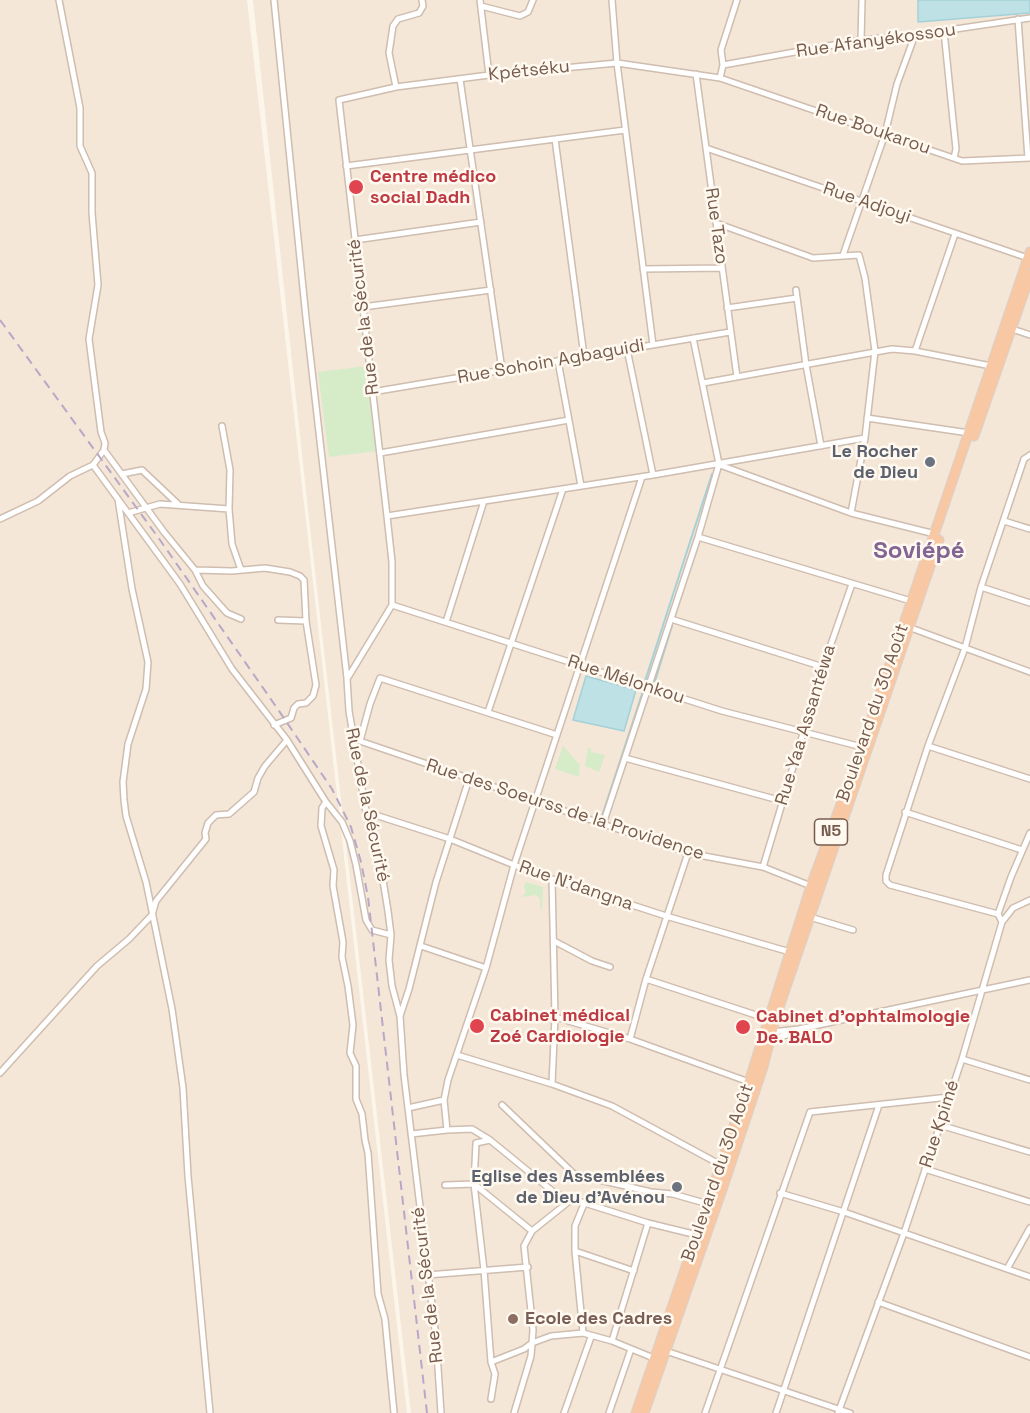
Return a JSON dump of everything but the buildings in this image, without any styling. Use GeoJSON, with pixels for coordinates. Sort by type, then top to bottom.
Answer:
{"type":"FeatureCollection","features":[{"type":"Feature","properties":{"kind":"highway","name":"Boulevard du 30 Août"},"geometry":{"type":"LineString","coordinates":[[644,1413],[697,1235],[749,1082],[810,917],[865,748],[954,491],[1029,255]]}},
{"type":"Feature","properties":{"kind":"highway","name":"Boulevard du 30 Août"},"geometry":{"type":"LineString","coordinates":[[907,627],[911,602],[991,366],[1030,275]]}},
{"type":"Feature","properties":{"kind":"highway","name":"Boulevard du 30 Août"},"geometry":{"type":"LineString","coordinates":[[662,1350],[724,1184],[768,1035],[768,1019],[811,886],[865,748]]}},
{"type":"Feature","properties":{"kind":"highway","name":"Boulevard du 30 Août"},"geometry":{"type":"LineString","coordinates":[[636,1413],[659,1360]]}},
{"type":"Feature","properties":{"kind":"street"},"geometry":{"type":"LineString","coordinates":[[0,519],[38,501],[70,476],[93,465],[104,450],[105,444],[100,432],[89,339],[98,285],[92,213],[92,173],[80,146],[80,108],[59,0]]}},
{"type":"Feature","properties":{"kind":"street","name":"Rue de la Sécurité"},"geometry":{"type":"LineString","coordinates":[[274,0],[349,711],[357,740],[366,812],[382,874],[391,935],[389,960],[392,986],[400,1016],[408,1108],[436,1338],[441,1413]]}},
{"type":"Feature","properties":{"kind":"street"},"geometry":{"type":"LineString","coordinates":[[396,87],[389,53],[394,23],[398,19],[419,13],[423,6],[422,0]]}},
{"type":"Feature","properties":{"kind":"street"},"geometry":{"type":"LineString","coordinates":[[489,75],[481,3],[520,16],[528,12],[533,0]]}},
{"type":"Feature","properties":{"kind":"street"},"geometry":{"type":"LineString","coordinates":[[612,0],[617,63],[653,345]]}},
{"type":"Feature","properties":{"kind":"street"},"geometry":{"type":"LineString","coordinates":[[720,78],[723,65],[721,50],[738,0]]}},
{"type":"Feature","properties":{"kind":"street"},"geometry":{"type":"LineString","coordinates":[[861,40],[862,0]]}},
{"type":"Feature","properties":{"kind":"street","name":"Rue Afanyékossou"},"geometry":{"type":"LineString","coordinates":[[723,65],[861,40],[915,36],[1030,18]]}},
{"type":"Feature","properties":{"kind":"street"},"geometry":{"type":"LineString","coordinates":[[1018,19],[1029,158]]}},
{"type":"Feature","properties":{"kind":"street"},"geometry":{"type":"LineString","coordinates":[[944,31],[956,149],[954,158]]}},
{"type":"Feature","properties":{"kind":"street"},"geometry":{"type":"LineString","coordinates":[[843,255],[885,134],[897,84],[915,36]]}},
{"type":"Feature","properties":{"kind":"street","name":"Kpétséku"},"geometry":{"type":"LineString","coordinates":[[339,100],[396,87],[489,75],[617,63],[720,78]]}},
{"type":"Feature","properties":{"kind":"street","name":"Rue Tazo"},"geometry":{"type":"LineString","coordinates":[[696,75],[737,377]]}},
{"type":"Feature","properties":{"kind":"street","name":"Rue Boukarou"},"geometry":{"type":"LineString","coordinates":[[720,78],[962,161],[1029,158]]}},
{"type":"Feature","properties":{"kind":"street"},"geometry":{"type":"LineString","coordinates":[[460,79],[502,370]]}},
{"type":"Feature","properties":{"kind":"street","name":"Rue de la Sécurité"},"geometry":{"type":"LineString","coordinates":[[339,100],[392,562],[392,605]]}},
{"type":"Feature","properties":{"kind":"street"},"geometry":{"type":"LineString","coordinates":[[346,166],[625,130]]}},
{"type":"Feature","properties":{"kind":"street"},"geometry":{"type":"LineString","coordinates":[[555,139],[584,356]]}},
{"type":"Feature","properties":{"kind":"street","name":"Rue Adjoyi"},"geometry":{"type":"LineString","coordinates":[[706,148],[956,234],[1029,255]]}},
{"type":"Feature","properties":{"kind":"street"},"geometry":{"type":"LineString","coordinates":[[355,240],[481,222]]}},
{"type":"Feature","properties":{"kind":"street"},"geometry":{"type":"LineString","coordinates":[[716,223],[813,258],[859,255],[865,278],[875,351],[865,438],[851,513]]}},
{"type":"Feature","properties":{"kind":"street"},"geometry":{"type":"LineString","coordinates":[[915,351],[956,234]]}},
{"type":"Feature","properties":{"kind":"street"},"geometry":{"type":"LineString","coordinates":[[643,269],[722,268]]}},
{"type":"Feature","properties":{"kind":"street"},"geometry":{"type":"LineString","coordinates":[[363,307],[491,290]]}},
{"type":"Feature","properties":{"kind":"street"},"geometry":{"type":"LineString","coordinates":[[796,290],[806,365],[821,446]]}},
{"type":"Feature","properties":{"kind":"street"},"geometry":{"type":"LineString","coordinates":[[727,308],[797,298]]}},
{"type":"Feature","properties":{"kind":"street"},"geometry":{"type":"LineString","coordinates":[[1007,328],[1030,335]]}},
{"type":"Feature","properties":{"kind":"street","name":"Rue Sohoin Agbaguidi"},"geometry":{"type":"LineString","coordinates":[[372,392],[730,332]]}},
{"type":"Feature","properties":{"kind":"street"},"geometry":{"type":"LineString","coordinates":[[603,825],[698,537],[719,464],[693,338]]}},
{"type":"Feature","properties":{"kind":"street"},"geometry":{"type":"LineString","coordinates":[[627,349],[653,475]]}},
{"type":"Feature","properties":{"kind":"street"},"geometry":{"type":"LineString","coordinates":[[703,383],[875,351],[903,349],[991,366]]}},
{"type":"Feature","properties":{"kind":"street"},"geometry":{"type":"LineString","coordinates":[[558,361],[581,486]]}},
{"type":"Feature","properties":{"kind":"street"},"geometry":{"type":"LineString","coordinates":[[867,418],[969,433]]}},
{"type":"Feature","properties":{"kind":"street"},"geometry":{"type":"LineString","coordinates":[[380,453],[569,420]]}},
{"type":"Feature","properties":{"kind":"street"},"geometry":{"type":"LineString","coordinates":[[222,426],[230,470],[229,509],[232,544],[241,570]]}},
{"type":"Feature","properties":{"kind":"street"},"geometry":{"type":"LineString","coordinates":[[387,516],[642,477],[865,438]]}},
{"type":"Feature","properties":{"kind":"street"},"geometry":{"type":"LineString","coordinates":[[104,450],[195,570],[203,586],[227,613],[241,619]]}},
{"type":"Feature","properties":{"kind":"street"},"geometry":{"type":"LineString","coordinates":[[999,914],[890,885],[886,881],[886,875],[927,746],[965,648],[981,587],[1030,455]]}},
{"type":"Feature","properties":{"kind":"street"},"geometry":{"type":"LineString","coordinates":[[719,464],[851,513],[935,534]]}},
{"type":"Feature","properties":{"kind":"street"},"geometry":{"type":"LineString","coordinates":[[93,465],[180,584],[232,669],[287,740],[326,802],[342,822],[350,841],[366,920],[372,930],[391,935]]}},
{"type":"Feature","properties":{"kind":"street"},"geometry":{"type":"LineString","coordinates":[[122,474],[142,470],[179,505]]}},
{"type":"Feature","properties":{"kind":"street"},"geometry":{"type":"LineString","coordinates":[[447,1130],[444,1100],[448,1080],[486,968],[514,865],[642,477]]}},
{"type":"Feature","properties":{"kind":"street"},"geometry":{"type":"LineString","coordinates":[[489,712],[564,489]]}},
{"type":"Feature","properties":{"kind":"street"},"geometry":{"type":"LineString","coordinates":[[118,499],[132,589],[148,662],[146,689],[128,744],[123,782],[124,800],[126,816],[146,882],[172,1009],[183,1088],[188,1176],[210,1413]]}},
{"type":"Feature","properties":{"kind":"street"},"geometry":{"type":"LineString","coordinates":[[446,622],[484,501]]}},
{"type":"Feature","properties":{"kind":"street"},"geometry":{"type":"LineString","coordinates":[[128,513],[160,504],[229,509]]}},
{"type":"Feature","properties":{"kind":"street"},"geometry":{"type":"LineString","coordinates":[[1004,521],[1030,529]]}},
{"type":"Feature","properties":{"kind":"street"},"geometry":{"type":"LineString","coordinates":[[698,537],[911,602]]}},
{"type":"Feature","properties":{"kind":"street"},"geometry":{"type":"LineString","coordinates":[[195,570],[265,568],[300,576],[304,580],[306,621],[316,685],[313,696],[306,703],[298,704],[287,722],[274,725]]}},
{"type":"Feature","properties":{"kind":"street","name":"Rue Yaa Assantéwa"},"geometry":{"type":"LineString","coordinates":[[763,867],[823,667],[852,584]]}},
{"type":"Feature","properties":{"kind":"street"},"geometry":{"type":"LineString","coordinates":[[981,587],[1030,603]]}},
{"type":"Feature","properties":{"kind":"street"},"geometry":{"type":"LineString","coordinates":[[347,679],[392,605]]}},
{"type":"Feature","properties":{"kind":"street","name":"Rue Mélonkou"},"geometry":{"type":"LineString","coordinates":[[392,605],[722,711],[865,748]]}},
{"type":"Feature","properties":{"kind":"street"},"geometry":{"type":"LineString","coordinates":[[671,619],[823,667]]}},
{"type":"Feature","properties":{"kind":"street"},"geometry":{"type":"LineString","coordinates":[[278,620],[306,621]]}},
{"type":"Feature","properties":{"kind":"street"},"geometry":{"type":"LineString","coordinates":[[907,627],[1030,672]]}},
{"type":"Feature","properties":{"kind":"street"},"geometry":{"type":"LineString","coordinates":[[357,740],[380,678],[557,735]]}},
{"type":"Feature","properties":{"kind":"street"},"geometry":{"type":"LineString","coordinates":[[0,1073],[98,966],[152,915],[156,901],[206,839],[208,823],[216,815],[229,814],[254,792],[265,766],[287,740]]}},
{"type":"Feature","properties":{"kind":"street","name":"Rue des Soeurss de la Providence"},"geometry":{"type":"LineString","coordinates":[[357,740],[688,853],[763,867],[811,886]]}},
{"type":"Feature","properties":{"kind":"street"},"geometry":{"type":"LineString","coordinates":[[927,746],[1030,779]]}},
{"type":"Feature","properties":{"kind":"street"},"geometry":{"type":"LineString","coordinates":[[625,758],[782,801]]}},
{"type":"Feature","properties":{"kind":"street"},"geometry":{"type":"LineString","coordinates":[[400,1016],[421,946],[436,882],[469,779]]}},
{"type":"Feature","properties":{"kind":"street"},"geometry":{"type":"LineString","coordinates":[[326,802],[322,808],[321,826],[334,870],[333,886],[343,942],[342,957],[353,1025],[351,1053],[356,1066],[356,1099],[362,1114],[368,1154],[378,1294],[385,1319],[394,1413]]}},
{"type":"Feature","properties":{"kind":"street","name":"Rue N'dangna"},"geometry":{"type":"LineString","coordinates":[[366,812],[450,839],[552,879],[666,916],[789,952]]}},
{"type":"Feature","properties":{"kind":"street"},"geometry":{"type":"LineString","coordinates":[[905,812],[1022,850]]}},
{"type":"Feature","properties":{"kind":"street"},"geometry":{"type":"LineString","coordinates":[[1030,833],[999,914],[1002,922],[1013,909],[1030,900]]}},
{"type":"Feature","properties":{"kind":"street"},"geometry":{"type":"LineString","coordinates":[[630,1039],[646,979],[688,853]]}},
{"type":"Feature","properties":{"kind":"street"},"geometry":{"type":"LineString","coordinates":[[552,879],[555,1017],[552,1084]]}},
{"type":"Feature","properties":{"kind":"street"},"geometry":{"type":"LineString","coordinates":[[810,917],[853,930]]}},
{"type":"Feature","properties":{"kind":"street","name":"Rue Kpimé"},"geometry":{"type":"LineString","coordinates":[[839,1411],[904,1233],[962,1059],[1002,922]]}},
{"type":"Feature","properties":{"kind":"street"},"geometry":{"type":"LineString","coordinates":[[554,941],[592,961],[610,967]]}},
{"type":"Feature","properties":{"kind":"street"},"geometry":{"type":"LineString","coordinates":[[421,946],[486,968]]}},
{"type":"Feature","properties":{"kind":"street"},"geometry":{"type":"LineString","coordinates":[[646,979],[768,1019]]}},
{"type":"Feature","properties":{"kind":"street"},"geometry":{"type":"LineString","coordinates":[[768,1035],[793,1033],[799,1029],[1030,980]]}},
{"type":"Feature","properties":{"kind":"street"},"geometry":{"type":"LineString","coordinates":[[555,1017],[630,1039],[749,1082]]}},
{"type":"Feature","properties":{"kind":"street"},"geometry":{"type":"LineString","coordinates":[[457,1055],[552,1084],[612,1106],[721,1165]]}},
{"type":"Feature","properties":{"kind":"street"},"geometry":{"type":"LineString","coordinates":[[962,1059],[1030,1080]]}},
{"type":"Feature","properties":{"kind":"street"},"geometry":{"type":"LineString","coordinates":[[705,1413],[810,1112],[949,1097]]}},
{"type":"Feature","properties":{"kind":"street"},"geometry":{"type":"LineString","coordinates":[[408,1108],[444,1100]]}},
{"type":"Feature","properties":{"kind":"street"},"geometry":{"type":"LineString","coordinates":[[502,1105],[574,1174],[651,1192],[673,1194],[708,1204]]}},
{"type":"Feature","properties":{"kind":"street"},"geometry":{"type":"LineString","coordinates":[[776,1413],[879,1105]]}},
{"type":"Feature","properties":{"kind":"street"},"geometry":{"type":"LineString","coordinates":[[940,1125],[1030,1152]]}},
{"type":"Feature","properties":{"kind":"street"},"geometry":{"type":"LineString","coordinates":[[411,1134],[472,1129],[490,1140],[548,1190],[584,1204],[697,1235]]}},
{"type":"Feature","properties":{"kind":"street"},"geometry":{"type":"LineString","coordinates":[[490,1140],[476,1143],[474,1184],[491,1362],[495,1374],[491,1399]]}},
{"type":"Feature","properties":{"kind":"street"},"geometry":{"type":"LineString","coordinates":[[925,1169],[1030,1202]]}},
{"type":"Feature","properties":{"kind":"street"},"geometry":{"type":"LineString","coordinates":[[445,1185],[474,1184],[532,1231]]}},
{"type":"Feature","properties":{"kind":"street"},"geometry":{"type":"LineString","coordinates":[[780,1193],[844,1212],[1030,1277]]}},
{"type":"Feature","properties":{"kind":"street"},"geometry":{"type":"LineString","coordinates":[[514,1413],[531,1356],[533,1330],[524,1246],[532,1231],[572,1199]]}},
{"type":"Feature","properties":{"kind":"street"},"geometry":{"type":"LineString","coordinates":[[583,1333],[575,1251],[575,1226],[584,1204]]}},
{"type":"Feature","properties":{"kind":"street"},"geometry":{"type":"LineString","coordinates":[[612,1341],[648,1223]]}},
{"type":"Feature","properties":{"kind":"street"},"geometry":{"type":"LineString","coordinates":[[1006,1269],[1030,1228]]}},
{"type":"Feature","properties":{"kind":"street"},"geometry":{"type":"LineString","coordinates":[[575,1251],[634,1271]]}},
{"type":"Feature","properties":{"kind":"street"},"geometry":{"type":"LineString","coordinates":[[427,1275],[528,1267]]}},
{"type":"Feature","properties":{"kind":"street"},"geometry":{"type":"LineString","coordinates":[[878,1302],[1030,1357]]}},
{"type":"Feature","properties":{"kind":"street"},"geometry":{"type":"LineString","coordinates":[[491,1362],[551,1336],[583,1333],[612,1341],[659,1360]]}},
{"type":"Feature","properties":{"kind":"street"},"geometry":{"type":"LineString","coordinates":[[564,1413],[591,1337]]}},
{"type":"Feature","properties":{"kind":"street"},"geometry":{"type":"LineString","coordinates":[[609,1413],[631,1349]]}},
{"type":"Feature","properties":{"kind":"street"},"geometry":{"type":"LineString","coordinates":[[662,1350],[850,1413]]}},
{"type":"Feature","properties":{"kind":"shaded area"},"geometry":{"type":"Polygon","coordinates":[[[0,0],[247,0],[407,1413],[0,1413],[0,0]]]}},
{"type":"Feature","properties":{"kind":"shaded area"},"geometry":{"type":"Polygon","coordinates":[[[253,0],[1030,0],[1030,1413],[411,1413],[309,519],[253,0]]]}},
{"type":"Feature","properties":{"kind":"green space"},"geometry":{"type":"Polygon","coordinates":[[[367,366],[377,451],[329,457],[318,372],[367,366]]]}},
{"type":"Feature","properties":{"kind":"green space"},"geometry":{"type":"Polygon","coordinates":[[[563,746],[580,765],[579,777],[555,769],[563,746]]]}},
{"type":"Feature","properties":{"kind":"green space"},"geometry":{"type":"Polygon","coordinates":[[[588,748],[591,748],[591,752],[605,755],[599,772],[585,766],[588,748]]]}},
{"type":"Feature","properties":{"kind":"green space"},"geometry":{"type":"Polygon","coordinates":[[[526,882],[543,887],[542,909],[540,909],[540,899],[536,895],[522,897],[526,892],[524,887],[526,882]]]}},
{"type":"Feature","properties":{"kind":"water"},"geometry":{"type":"Polygon","coordinates":[[[918,0],[1030,0],[1030,13],[918,22],[918,0]]]}},
{"type":"Feature","properties":{"kind":"water"},"geometry":{"type":"Polygon","coordinates":[[[586,676],[636,690],[624,731],[573,720],[586,676]]]}},
{"type":"Feature","properties":{"kind":"waterway"},"geometry":{"type":"LineString","coordinates":[[645,681],[712,474]]}},
{"type":"Feature","properties":{"kind":"waterway"},"geometry":{"type":"LineString","coordinates":[[655,681],[672,626]]}},
{"type":"Feature","properties":{"kind":"waterway"},"geometry":{"type":"LineString","coordinates":[[602,816],[643,691]]}},
{"type":"Feature","properties":{"kind":"railway"},"geometry":{"type":"LineString","coordinates":[[0,320],[160,540],[277,708],[332,789],[351,827],[368,897],[427,1413]]}},
{"type":"Feature","properties":{"kind":"place","name":"Centre médico social Dadh"},"geometry":{"type":"Point","coordinates":[356,187]}},
{"type":"Feature","properties":{"kind":"place","name":"Le Rocher de Dieu"},"geometry":{"type":"Point","coordinates":[930,462]}},
{"type":"Feature","properties":{"kind":"place","name":"Cabinet médical Zoé Cardiologie"},"geometry":{"type":"Point","coordinates":[477,1026]}},
{"type":"Feature","properties":{"kind":"place","name":"Cabinet d'ophtalmologie De. BALO"},"geometry":{"type":"Point","coordinates":[743,1027]}},
{"type":"Feature","properties":{"kind":"place","name":"Eglise des Assemblées de Dieu d'Avénou"},"geometry":{"type":"Point","coordinates":[677,1187]}},
{"type":"Feature","properties":{"kind":"place","name":"Ecole des Cadres"},"geometry":{"type":"Point","coordinates":[513,1319]}},
{"type":"Feature","properties":{"kind":"district","name":"Soviépé"},"geometry":{"type":"Point","coordinates":[919,551]}}]}
